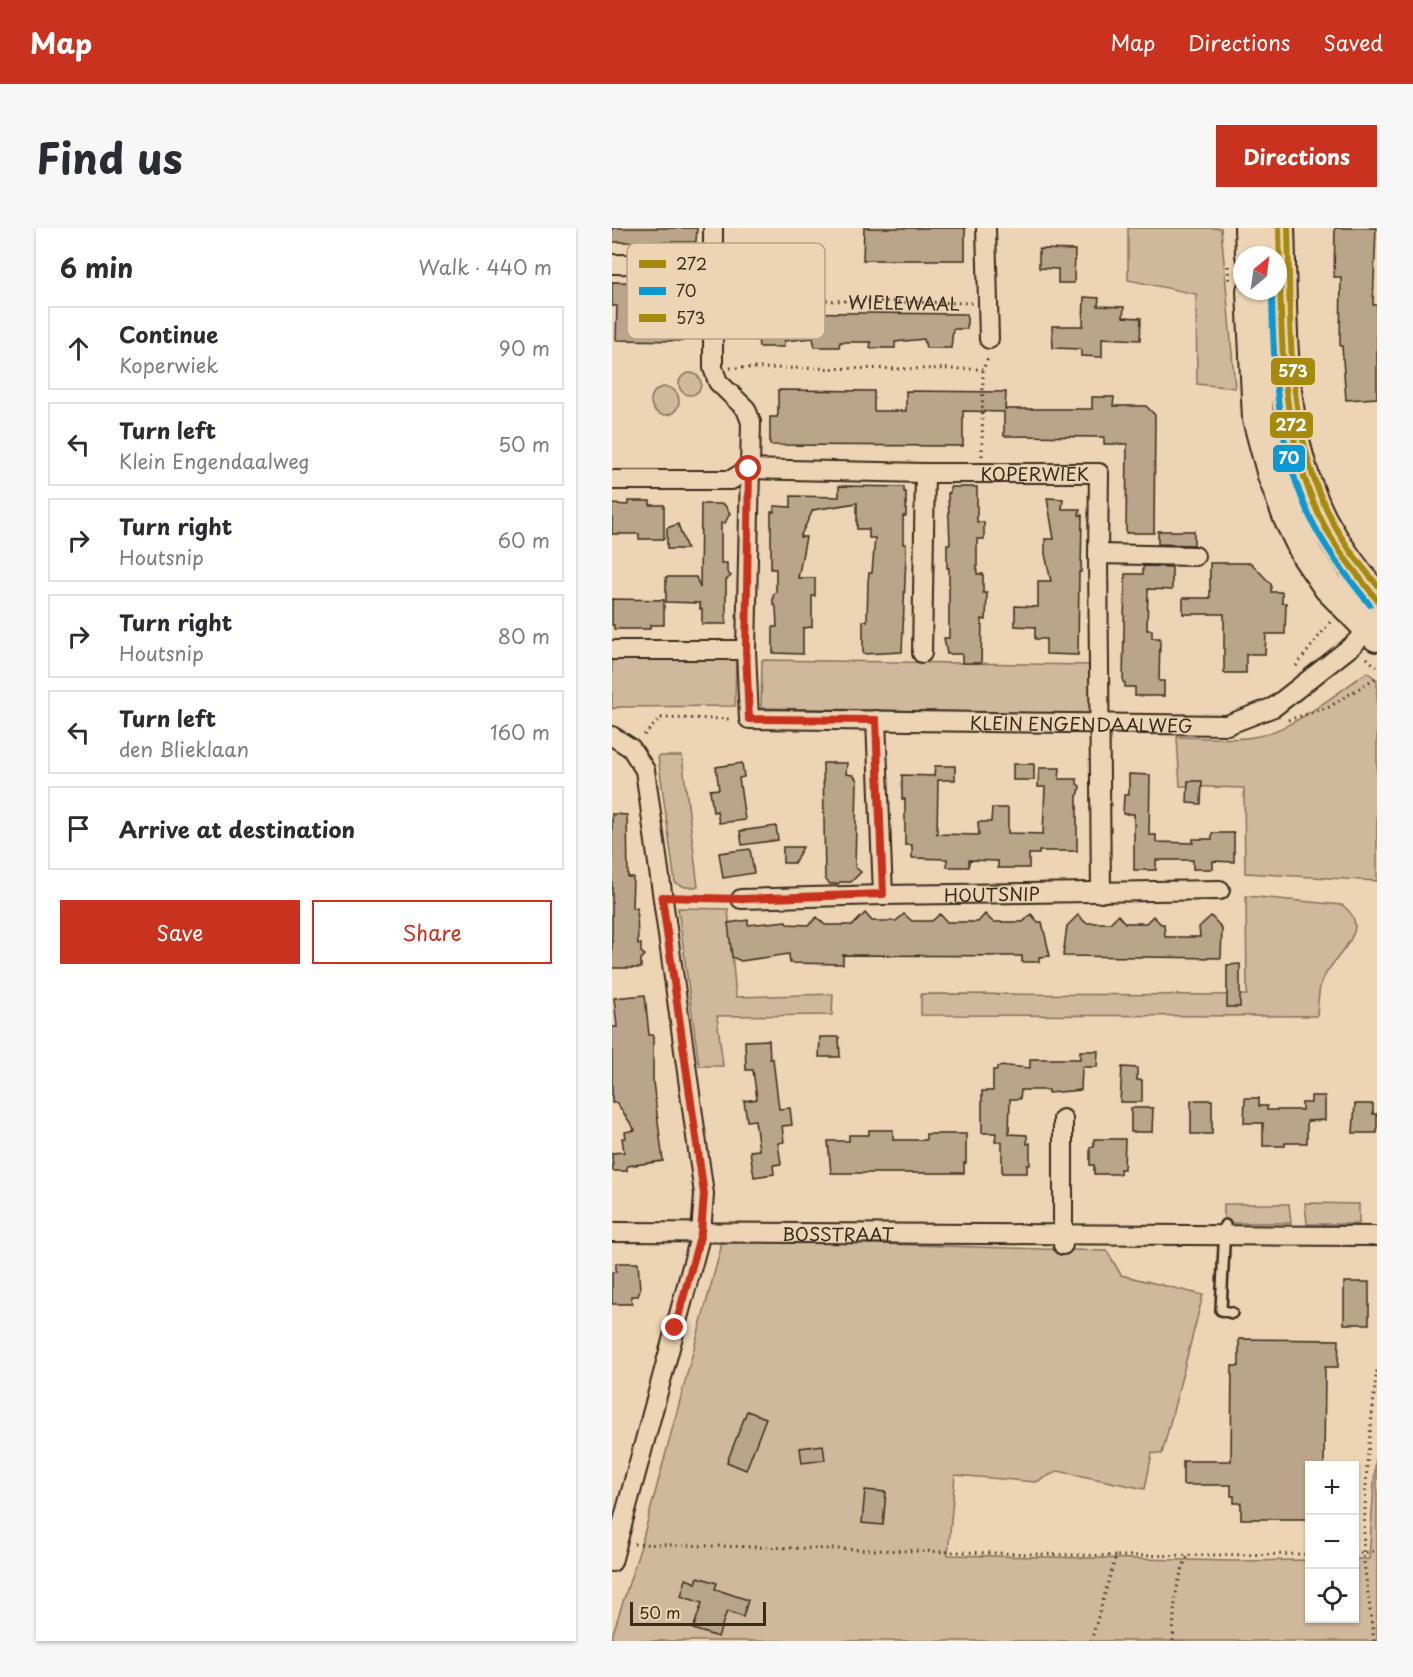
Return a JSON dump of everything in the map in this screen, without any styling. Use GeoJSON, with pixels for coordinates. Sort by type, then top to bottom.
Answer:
{"type":"FeatureCollection","features":[{"type":"Feature","properties":{"kind":"main road"},"geometry":{"type":"LineString","coordinates":[[1250,228],[1251,246]]}},
{"type":"Feature","properties":{"kind":"main road"},"geometry":{"type":"LineString","coordinates":[[1279,228],[1287,410],[1295,443],[1321,519],[1338,548],[1377,600]]}},
{"type":"Feature","properties":{"kind":"main road"},"geometry":{"type":"LineString","coordinates":[[1252,300],[1258,419],[1273,475],[1289,518],[1307,555],[1329,587],[1374,628]]}},
{"type":"Feature","properties":{"kind":"street"},"geometry":{"type":"LineString","coordinates":[[986,228],[989,339]]}},
{"type":"Feature","properties":{"kind":"street"},"geometry":{"type":"LineString","coordinates":[[612,264],[627,264]]}},
{"type":"Feature","properties":{"kind":"street"},"geometry":{"type":"LineString","coordinates":[[713,339],[713,368],[718,382],[746,409],[752,423],[746,650],[749,719]]}},
{"type":"Feature","properties":{"kind":"street","name":"KOPERWIEK"},"geometry":{"type":"LineString","coordinates":[[612,480],[730,480],[749,469],[925,473],[1099,473],[1100,725]]}},
{"type":"Feature","properties":{"kind":"street"},"geometry":{"type":"LineString","coordinates":[[922,654],[925,473]]}},
{"type":"Feature","properties":{"kind":"street"},"geometry":{"type":"LineString","coordinates":[[1098,554],[1195,556]]}},
{"type":"Feature","properties":{"kind":"street","name":"KLEIN ENGENDAALWEG"},"geometry":{"type":"LineString","coordinates":[[749,719],[1227,725],[1274,707],[1374,628]]}},
{"type":"Feature","properties":{"kind":"street"},"geometry":{"type":"LineString","coordinates":[[612,650],[746,650]]}},
{"type":"Feature","properties":{"kind":"street"},"geometry":{"type":"LineString","coordinates":[[876,720],[883,894]]}},
{"type":"Feature","properties":{"kind":"street"},"geometry":{"type":"LineString","coordinates":[[1100,725],[1101,893]]}},
{"type":"Feature","properties":{"kind":"street"},"geometry":{"type":"LineString","coordinates":[[612,736],[631,748],[645,770],[704,1194],[701,1233],[612,1562]]}},
{"type":"Feature","properties":{"kind":"street","name":"HOUTSNIP"},"geometry":{"type":"LineString","coordinates":[[741,899],[883,894],[1220,890]]}},
{"type":"Feature","properties":{"kind":"street"},"geometry":{"type":"LineString","coordinates":[[1062,1119],[1064,1240]]}},
{"type":"Feature","properties":{"kind":"street","name":"BOSSTRAAT"},"geometry":{"type":"LineString","coordinates":[[612,1232],[1064,1240],[1225,1230],[1377,1236]]}},
{"type":"Feature","properties":{"kind":"lane"},"geometry":{"type":"LineString","coordinates":[[1225,1230],[1221,1310],[1233,1313]]}},
{"type":"Feature","properties":{"kind":"path","name":"WIELEWAAL"},"geometry":{"type":"LineString","coordinates":[[825,300],[988,303]]}},
{"type":"Feature","properties":{"kind":"path"},"geometry":{"type":"LineString","coordinates":[[981,473],[983,369],[989,359],[989,339]]}},
{"type":"Feature","properties":{"kind":"path"},"geometry":{"type":"LineString","coordinates":[[713,368],[983,369]]}},
{"type":"Feature","properties":{"kind":"path"},"geometry":{"type":"LineString","coordinates":[[1295,666],[1330,622]]}},
{"type":"Feature","properties":{"kind":"path"},"geometry":{"type":"LineString","coordinates":[[1281,722],[1329,707],[1377,677]]}},
{"type":"Feature","properties":{"kind":"path"},"geometry":{"type":"LineString","coordinates":[[631,748],[661,718],[749,719]]}},
{"type":"Feature","properties":{"kind":"path"},"geometry":{"type":"LineString","coordinates":[[662,897],[741,899]]}},
{"type":"Feature","properties":{"kind":"path"},"geometry":{"type":"LineString","coordinates":[[1374,1641],[1363,1554],[1367,1463],[1377,1368]]}},
{"type":"Feature","properties":{"kind":"path"},"geometry":{"type":"LineString","coordinates":[[617,1544],[1116,1557],[1305,1554]]}},
{"type":"Feature","properties":{"kind":"path"},"geometry":{"type":"LineString","coordinates":[[1359,1554],[1377,1551]]}},
{"type":"Feature","properties":{"kind":"path"},"geometry":{"type":"LineString","coordinates":[[1173,1641],[1177,1584],[1180,1570],[1188,1556]]}},
{"type":"Feature","properties":{"kind":"path"},"geometry":{"type":"LineString","coordinates":[[1092,1641],[1116,1557]]}},
{"type":"Feature","properties":{"kind":"shaded area"},"geometry":{"type":"Polygon","coordinates":[[[1128,228],[1221,228],[1235,388],[1197,384],[1196,294],[1128,280],[1128,228]]]}},
{"type":"Feature","properties":{"kind":"shaded area"},"geometry":{"type":"Polygon","coordinates":[[[690,373],[698,376],[701,384],[698,392],[690,395],[682,392],[679,384],[682,376],[690,373]]]}},
{"type":"Feature","properties":{"kind":"shaded area"},"geometry":{"type":"Polygon","coordinates":[[[665,387],[675,391],[679,401],[675,411],[665,415],[655,411],[651,401],[655,391],[665,387]]]}},
{"type":"Feature","properties":{"kind":"shaded area"},"geometry":{"type":"Polygon","coordinates":[[[612,658],[736,658],[735,706],[619,707],[612,709],[612,658]]]}},
{"type":"Feature","properties":{"kind":"shaded area"},"geometry":{"type":"Polygon","coordinates":[[[762,660],[1091,665],[1091,714],[761,708],[762,660]]]}},
{"type":"Feature","properties":{"kind":"shaded area"},"geometry":{"type":"Polygon","coordinates":[[[1367,672],[1377,680],[1377,881],[1245,873],[1244,788],[1180,786],[1177,737],[1237,739],[1278,730],[1310,712],[1367,672]]]}},
{"type":"Feature","properties":{"kind":"shaded area"},"geometry":{"type":"Polygon","coordinates":[[[658,756],[682,756],[698,887],[685,887],[675,883],[658,756]]]}},
{"type":"Feature","properties":{"kind":"shaded area"},"geometry":{"type":"Polygon","coordinates":[[[1246,896],[1342,905],[1352,914],[1355,924],[1353,934],[1321,983],[1317,1016],[921,1015],[921,994],[1247,995],[1246,896]]]}},
{"type":"Feature","properties":{"kind":"shaded area"},"geometry":{"type":"Polygon","coordinates":[[[678,908],[728,909],[736,997],[833,994],[832,1015],[717,1016],[723,1066],[699,1066],[678,908]]]}},
{"type":"Feature","properties":{"kind":"shaded area"},"geometry":{"type":"Polygon","coordinates":[[[1305,1203],[1359,1204],[1359,1224],[1307,1224],[1305,1203]]]}},
{"type":"Feature","properties":{"kind":"shaded area"},"geometry":{"type":"Polygon","coordinates":[[[1224,1204],[1289,1204],[1291,1223],[1224,1223],[1224,1204]]]}},
{"type":"Feature","properties":{"kind":"shaded area"},"geometry":{"type":"Polygon","coordinates":[[[720,1239],[1107,1251],[1121,1275],[1203,1295],[1162,1454],[1152,1453],[1145,1489],[1058,1471],[1036,1482],[955,1475],[948,1555],[1232,1561],[1305,1560],[1305,1623],[1359,1623],[1359,1559],[1369,1559],[1377,1438],[1377,1641],[612,1641],[640,1549],[721,1248],[720,1239]]]}},
{"type":"Feature","properties":{"kind":"building"},"geometry":{"type":"Polygon","coordinates":[[[612,228],[697,228],[696,242],[612,242],[612,228]]]}},
{"type":"Feature","properties":{"kind":"building"},"geometry":{"type":"Polygon","coordinates":[[[864,228],[965,228],[965,260],[863,260],[864,228]]]}},
{"type":"Feature","properties":{"kind":"building"},"geometry":{"type":"Polygon","coordinates":[[[1335,228],[1376,228],[1373,305],[1377,305],[1377,398],[1346,400],[1342,346],[1340,346],[1341,277],[1334,277],[1335,228]]]}},
{"type":"Feature","properties":{"kind":"building"},"geometry":{"type":"Polygon","coordinates":[[[1039,249],[1075,250],[1074,283],[1058,283],[1058,269],[1039,268],[1039,249]]]}},
{"type":"Feature","properties":{"kind":"building"},"geometry":{"type":"Polygon","coordinates":[[[612,282],[627,282],[627,339],[683,339],[683,341],[616,340],[617,306],[612,306],[612,282]]]}},
{"type":"Feature","properties":{"kind":"building"},"geometry":{"type":"Polygon","coordinates":[[[1084,297],[1099,298],[1098,306],[1124,307],[1123,317],[1141,318],[1140,340],[1102,338],[1102,357],[1081,356],[1081,349],[1053,348],[1052,326],[1083,326],[1084,297]]]}},
{"type":"Feature","properties":{"kind":"building"},"geometry":{"type":"Polygon","coordinates":[[[825,313],[967,314],[967,329],[953,329],[951,348],[926,348],[924,339],[895,342],[895,348],[870,348],[871,342],[840,342],[839,347],[815,347],[813,339],[825,339],[825,313]]]}},
{"type":"Feature","properties":{"kind":"building"},"geometry":{"type":"Polygon","coordinates":[[[758,339],[803,339],[784,341],[784,347],[759,347],[758,339]]]}},
{"type":"Feature","properties":{"kind":"building"},"geometry":{"type":"Polygon","coordinates":[[[778,390],[874,391],[874,411],[906,411],[906,391],[1006,392],[1005,409],[1092,409],[1092,397],[1114,397],[1113,406],[1146,406],[1155,415],[1154,533],[1126,533],[1127,444],[1104,444],[1104,437],[1004,436],[1004,412],[963,411],[963,446],[770,445],[770,417],[777,417],[778,414],[778,390]]]}},
{"type":"Feature","properties":{"kind":"building"},"geometry":{"type":"Polygon","coordinates":[[[839,486],[904,487],[904,492],[906,492],[906,516],[903,516],[903,544],[906,544],[906,556],[902,652],[863,654],[863,621],[867,621],[868,582],[869,573],[872,573],[875,538],[869,538],[869,529],[857,529],[857,503],[813,510],[800,537],[806,537],[798,578],[815,578],[815,596],[812,596],[812,627],[803,628],[803,654],[773,653],[773,627],[777,627],[776,607],[773,603],[773,595],[776,592],[776,569],[771,569],[771,512],[774,512],[774,506],[791,507],[791,496],[839,497],[839,486]]]}},
{"type":"Feature","properties":{"kind":"building"},"geometry":{"type":"Polygon","coordinates":[[[950,487],[977,487],[977,522],[984,522],[984,539],[977,539],[977,574],[983,574],[983,593],[987,593],[986,620],[982,619],[981,663],[962,663],[962,654],[947,654],[944,638],[949,638],[947,544],[950,544],[948,493],[950,493],[950,487]]]}},
{"type":"Feature","properties":{"kind":"building"},"geometry":{"type":"Polygon","coordinates":[[[1047,498],[1063,499],[1062,509],[1080,509],[1079,515],[1082,515],[1078,655],[1046,654],[1046,639],[1035,639],[1035,627],[1015,626],[1015,606],[1038,607],[1038,581],[1051,581],[1045,554],[1045,539],[1054,539],[1047,498]]]}},
{"type":"Feature","properties":{"kind":"building"},"geometry":{"type":"Polygon","coordinates":[[[628,501],[650,501],[650,505],[664,505],[664,539],[639,539],[639,534],[612,534],[612,504],[628,505],[628,501]]]}},
{"type":"Feature","properties":{"kind":"building"},"geometry":{"type":"Polygon","coordinates":[[[701,504],[724,504],[730,513],[725,523],[721,523],[721,563],[727,563],[727,572],[731,576],[726,580],[726,624],[702,624],[700,603],[666,602],[666,577],[696,577],[700,588],[701,504]]]}},
{"type":"Feature","properties":{"kind":"building"},"geometry":{"type":"Polygon","coordinates":[[[678,524],[687,549],[667,549],[667,528],[678,524]]]}},
{"type":"Feature","properties":{"kind":"building"},"geometry":{"type":"Polygon","coordinates":[[[1158,531],[1194,531],[1194,545],[1158,544],[1158,531]]]}},
{"type":"Feature","properties":{"kind":"building"},"geometry":{"type":"Polygon","coordinates":[[[1210,563],[1251,563],[1271,584],[1271,592],[1282,592],[1282,603],[1286,603],[1285,634],[1266,634],[1265,654],[1246,654],[1246,673],[1224,673],[1224,614],[1183,614],[1183,598],[1210,598],[1210,563]]]}},
{"type":"Feature","properties":{"kind":"building"},"geometry":{"type":"Polygon","coordinates":[[[1143,566],[1172,567],[1172,590],[1148,589],[1147,630],[1152,630],[1152,638],[1160,638],[1159,681],[1164,681],[1164,696],[1135,696],[1135,687],[1125,687],[1123,682],[1125,574],[1143,574],[1143,566]]]}},
{"type":"Feature","properties":{"kind":"building"},"geometry":{"type":"Polygon","coordinates":[[[612,599],[664,600],[664,625],[650,625],[650,629],[614,629],[612,599]]]}},
{"type":"Feature","properties":{"kind":"building"},"geometry":{"type":"Polygon","coordinates":[[[742,763],[744,777],[739,778],[745,820],[719,823],[717,811],[713,812],[710,790],[719,789],[716,767],[742,763]]]}},
{"type":"Feature","properties":{"kind":"building"},"geometry":{"type":"Polygon","coordinates":[[[823,763],[847,763],[846,774],[853,775],[857,780],[855,867],[861,872],[851,882],[830,884],[825,879],[823,763]]]}},
{"type":"Feature","properties":{"kind":"building"},"geometry":{"type":"Polygon","coordinates":[[[1013,764],[1034,764],[1034,780],[1013,780],[1013,764]]]}},
{"type":"Feature","properties":{"kind":"building"},"geometry":{"type":"Polygon","coordinates":[[[935,766],[955,766],[955,780],[938,780],[937,834],[979,835],[978,822],[991,822],[992,808],[1008,808],[1008,833],[1043,834],[1045,787],[1038,787],[1039,768],[1060,768],[1059,779],[1077,779],[1077,784],[1080,786],[1077,796],[1077,851],[1039,851],[1039,854],[1029,854],[1029,868],[998,868],[998,861],[969,860],[969,867],[947,867],[947,859],[912,858],[912,845],[905,845],[905,799],[902,799],[902,775],[934,776],[935,766]]]}},
{"type":"Feature","properties":{"kind":"building"},"geometry":{"type":"Polygon","coordinates":[[[1129,774],[1150,775],[1149,835],[1156,835],[1156,842],[1193,843],[1193,839],[1212,839],[1212,833],[1234,833],[1234,862],[1213,861],[1213,869],[1193,869],[1193,860],[1156,860],[1156,870],[1134,870],[1134,814],[1123,814],[1124,795],[1129,795],[1129,774]]]}},
{"type":"Feature","properties":{"kind":"building"},"geometry":{"type":"Polygon","coordinates":[[[1188,781],[1202,781],[1201,804],[1187,803],[1188,781]]]}},
{"type":"Feature","properties":{"kind":"building"},"geometry":{"type":"Polygon","coordinates":[[[612,814],[627,815],[628,877],[633,877],[632,908],[637,908],[638,944],[641,944],[641,952],[645,955],[641,959],[641,968],[612,968],[612,814]]]}},
{"type":"Feature","properties":{"kind":"building"},"geometry":{"type":"Polygon","coordinates":[[[776,826],[778,840],[742,845],[740,831],[776,826]]]}},
{"type":"Feature","properties":{"kind":"building"},"geometry":{"type":"Polygon","coordinates":[[[783,847],[803,847],[794,863],[783,863],[783,847]]]}},
{"type":"Feature","properties":{"kind":"building"},"geometry":{"type":"Polygon","coordinates":[[[750,849],[754,873],[723,878],[719,853],[750,849]]]}},
{"type":"Feature","properties":{"kind":"building"},"geometry":{"type":"Polygon","coordinates":[[[865,913],[872,921],[896,921],[904,914],[912,921],[932,921],[940,914],[947,922],[978,922],[985,914],[993,922],[1023,922],[1031,914],[1038,922],[1042,922],[1050,956],[1039,957],[1039,962],[1022,962],[1022,956],[843,955],[843,964],[790,963],[789,954],[741,961],[732,957],[728,923],[748,920],[748,925],[786,921],[787,924],[809,925],[817,917],[825,925],[853,925],[865,913]]]}},
{"type":"Feature","properties":{"kind":"building"},"geometry":{"type":"Polygon","coordinates":[[[1078,915],[1086,923],[1110,923],[1118,915],[1125,923],[1146,923],[1153,916],[1164,924],[1165,937],[1200,937],[1199,927],[1211,916],[1222,928],[1221,958],[1063,956],[1067,926],[1078,915]]]}},
{"type":"Feature","properties":{"kind":"building"},"geometry":{"type":"Polygon","coordinates":[[[1240,964],[1240,1007],[1227,1007],[1227,965],[1240,964]]]}},
{"type":"Feature","properties":{"kind":"building"},"geometry":{"type":"Polygon","coordinates":[[[645,995],[649,1035],[653,1035],[653,1082],[663,1161],[627,1166],[627,1171],[613,1171],[612,1153],[624,1152],[622,1138],[626,1138],[625,1132],[635,1130],[617,1103],[612,1103],[612,1027],[617,1027],[614,998],[645,995]]]}},
{"type":"Feature","properties":{"kind":"building"},"geometry":{"type":"Polygon","coordinates":[[[820,1037],[839,1037],[840,1057],[819,1057],[820,1037]]]}},
{"type":"Feature","properties":{"kind":"building"},"geometry":{"type":"Polygon","coordinates":[[[769,1040],[779,1109],[790,1108],[792,1125],[782,1126],[784,1142],[778,1143],[781,1164],[773,1165],[774,1174],[754,1177],[750,1151],[759,1150],[755,1120],[747,1121],[744,1101],[757,1099],[753,1070],[746,1070],[745,1041],[769,1040]]]}},
{"type":"Feature","properties":{"kind":"building"},"geometry":{"type":"Polygon","coordinates":[[[1080,1051],[1098,1051],[1097,1067],[1082,1067],[1081,1090],[1048,1093],[1048,1090],[1021,1090],[1020,1099],[1010,1099],[1009,1134],[1027,1135],[1027,1144],[1030,1143],[1030,1165],[1027,1165],[1027,1173],[1002,1173],[1002,1142],[995,1142],[996,1133],[982,1133],[982,1091],[993,1091],[993,1070],[1007,1066],[1030,1068],[1030,1059],[1080,1059],[1080,1051]]]}},
{"type":"Feature","properties":{"kind":"building"},"geometry":{"type":"Polygon","coordinates":[[[1122,1067],[1137,1068],[1137,1080],[1142,1080],[1142,1102],[1120,1102],[1122,1067]]]}},
{"type":"Feature","properties":{"kind":"building"},"geometry":{"type":"Polygon","coordinates":[[[1311,1096],[1325,1096],[1325,1120],[1307,1121],[1307,1143],[1263,1146],[1263,1123],[1244,1123],[1245,1098],[1259,1098],[1259,1106],[1267,1106],[1267,1110],[1302,1110],[1302,1103],[1311,1103],[1311,1096]]]}},
{"type":"Feature","properties":{"kind":"building"},"geometry":{"type":"Polygon","coordinates":[[[1212,1100],[1212,1134],[1191,1134],[1191,1101],[1212,1100]]]}},
{"type":"Feature","properties":{"kind":"building"},"geometry":{"type":"Polygon","coordinates":[[[1355,1104],[1373,1104],[1373,1114],[1377,1114],[1377,1133],[1353,1133],[1355,1104]]]}},
{"type":"Feature","properties":{"kind":"building"},"geometry":{"type":"Polygon","coordinates":[[[1131,1108],[1153,1108],[1152,1132],[1131,1132],[1131,1108]]]}},
{"type":"Feature","properties":{"kind":"building"},"geometry":{"type":"Polygon","coordinates":[[[869,1130],[893,1130],[893,1140],[926,1140],[926,1134],[966,1134],[964,1173],[831,1173],[828,1141],[849,1141],[849,1135],[869,1135],[869,1130]]]}},
{"type":"Feature","properties":{"kind":"building"},"geometry":{"type":"Polygon","coordinates":[[[1094,1139],[1125,1139],[1124,1169],[1120,1169],[1120,1174],[1094,1174],[1094,1165],[1090,1165],[1090,1147],[1094,1147],[1094,1139]]]}},
{"type":"Feature","properties":{"kind":"building"},"geometry":{"type":"Polygon","coordinates":[[[616,1263],[638,1263],[640,1290],[638,1296],[631,1296],[632,1304],[612,1304],[612,1272],[616,1272],[616,1263]]]}},
{"type":"Feature","properties":{"kind":"building"},"geometry":{"type":"Polygon","coordinates":[[[1344,1282],[1369,1282],[1369,1324],[1344,1324],[1344,1282]]]}},
{"type":"Feature","properties":{"kind":"building"},"geometry":{"type":"Polygon","coordinates":[[[1239,1339],[1339,1340],[1338,1367],[1325,1367],[1324,1461],[1305,1461],[1305,1519],[1241,1519],[1241,1503],[1234,1503],[1234,1496],[1231,1496],[1231,1485],[1183,1485],[1183,1461],[1231,1461],[1232,1366],[1239,1366],[1239,1339]]]}},
{"type":"Feature","properties":{"kind":"building"},"geometry":{"type":"Polygon","coordinates":[[[747,1411],[766,1418],[746,1470],[727,1462],[747,1411]]]}},
{"type":"Feature","properties":{"kind":"building"},"geometry":{"type":"Polygon","coordinates":[[[823,1445],[825,1460],[802,1463],[800,1448],[823,1445]]]}},
{"type":"Feature","properties":{"kind":"building"},"geometry":{"type":"Polygon","coordinates":[[[865,1490],[886,1492],[883,1525],[862,1523],[865,1490]]]}},
{"type":"Feature","properties":{"kind":"building"},"geometry":{"type":"Polygon","coordinates":[[[698,1577],[717,1583],[715,1589],[748,1600],[743,1617],[727,1611],[718,1637],[693,1629],[702,1603],[681,1596],[686,1579],[696,1583],[698,1577]]]}},
{"type":"Feature","properties":{"kind":"transit line","name":"272"},"geometry":{"type":"LineString","coordinates":[[1279,228],[1285,378],[1289,415],[1297,451],[1307,487],[1322,521],[1334,542],[1377,600]]}},
{"type":"Feature","properties":{"kind":"transit line","name":"573"},"geometry":{"type":"LineString","coordinates":[[1288,228],[1293,375],[1305,448],[1315,483],[1330,517],[1352,552],[1377,585]]}},
{"type":"Feature","properties":{"kind":"transit line","name":"70"},"geometry":{"type":"LineString","coordinates":[[1272,300],[1276,381],[1285,442],[1292,471],[1315,527],[1341,567],[1370,605]]}},
{"type":"Feature","properties":{"kind":"route"},"geometry":{"type":"LineString","coordinates":[[675,1328],[701,1233],[704,1194],[662,897],[741,899],[883,894],[876,720],[749,719],[746,650],[749,469]]}}]}
